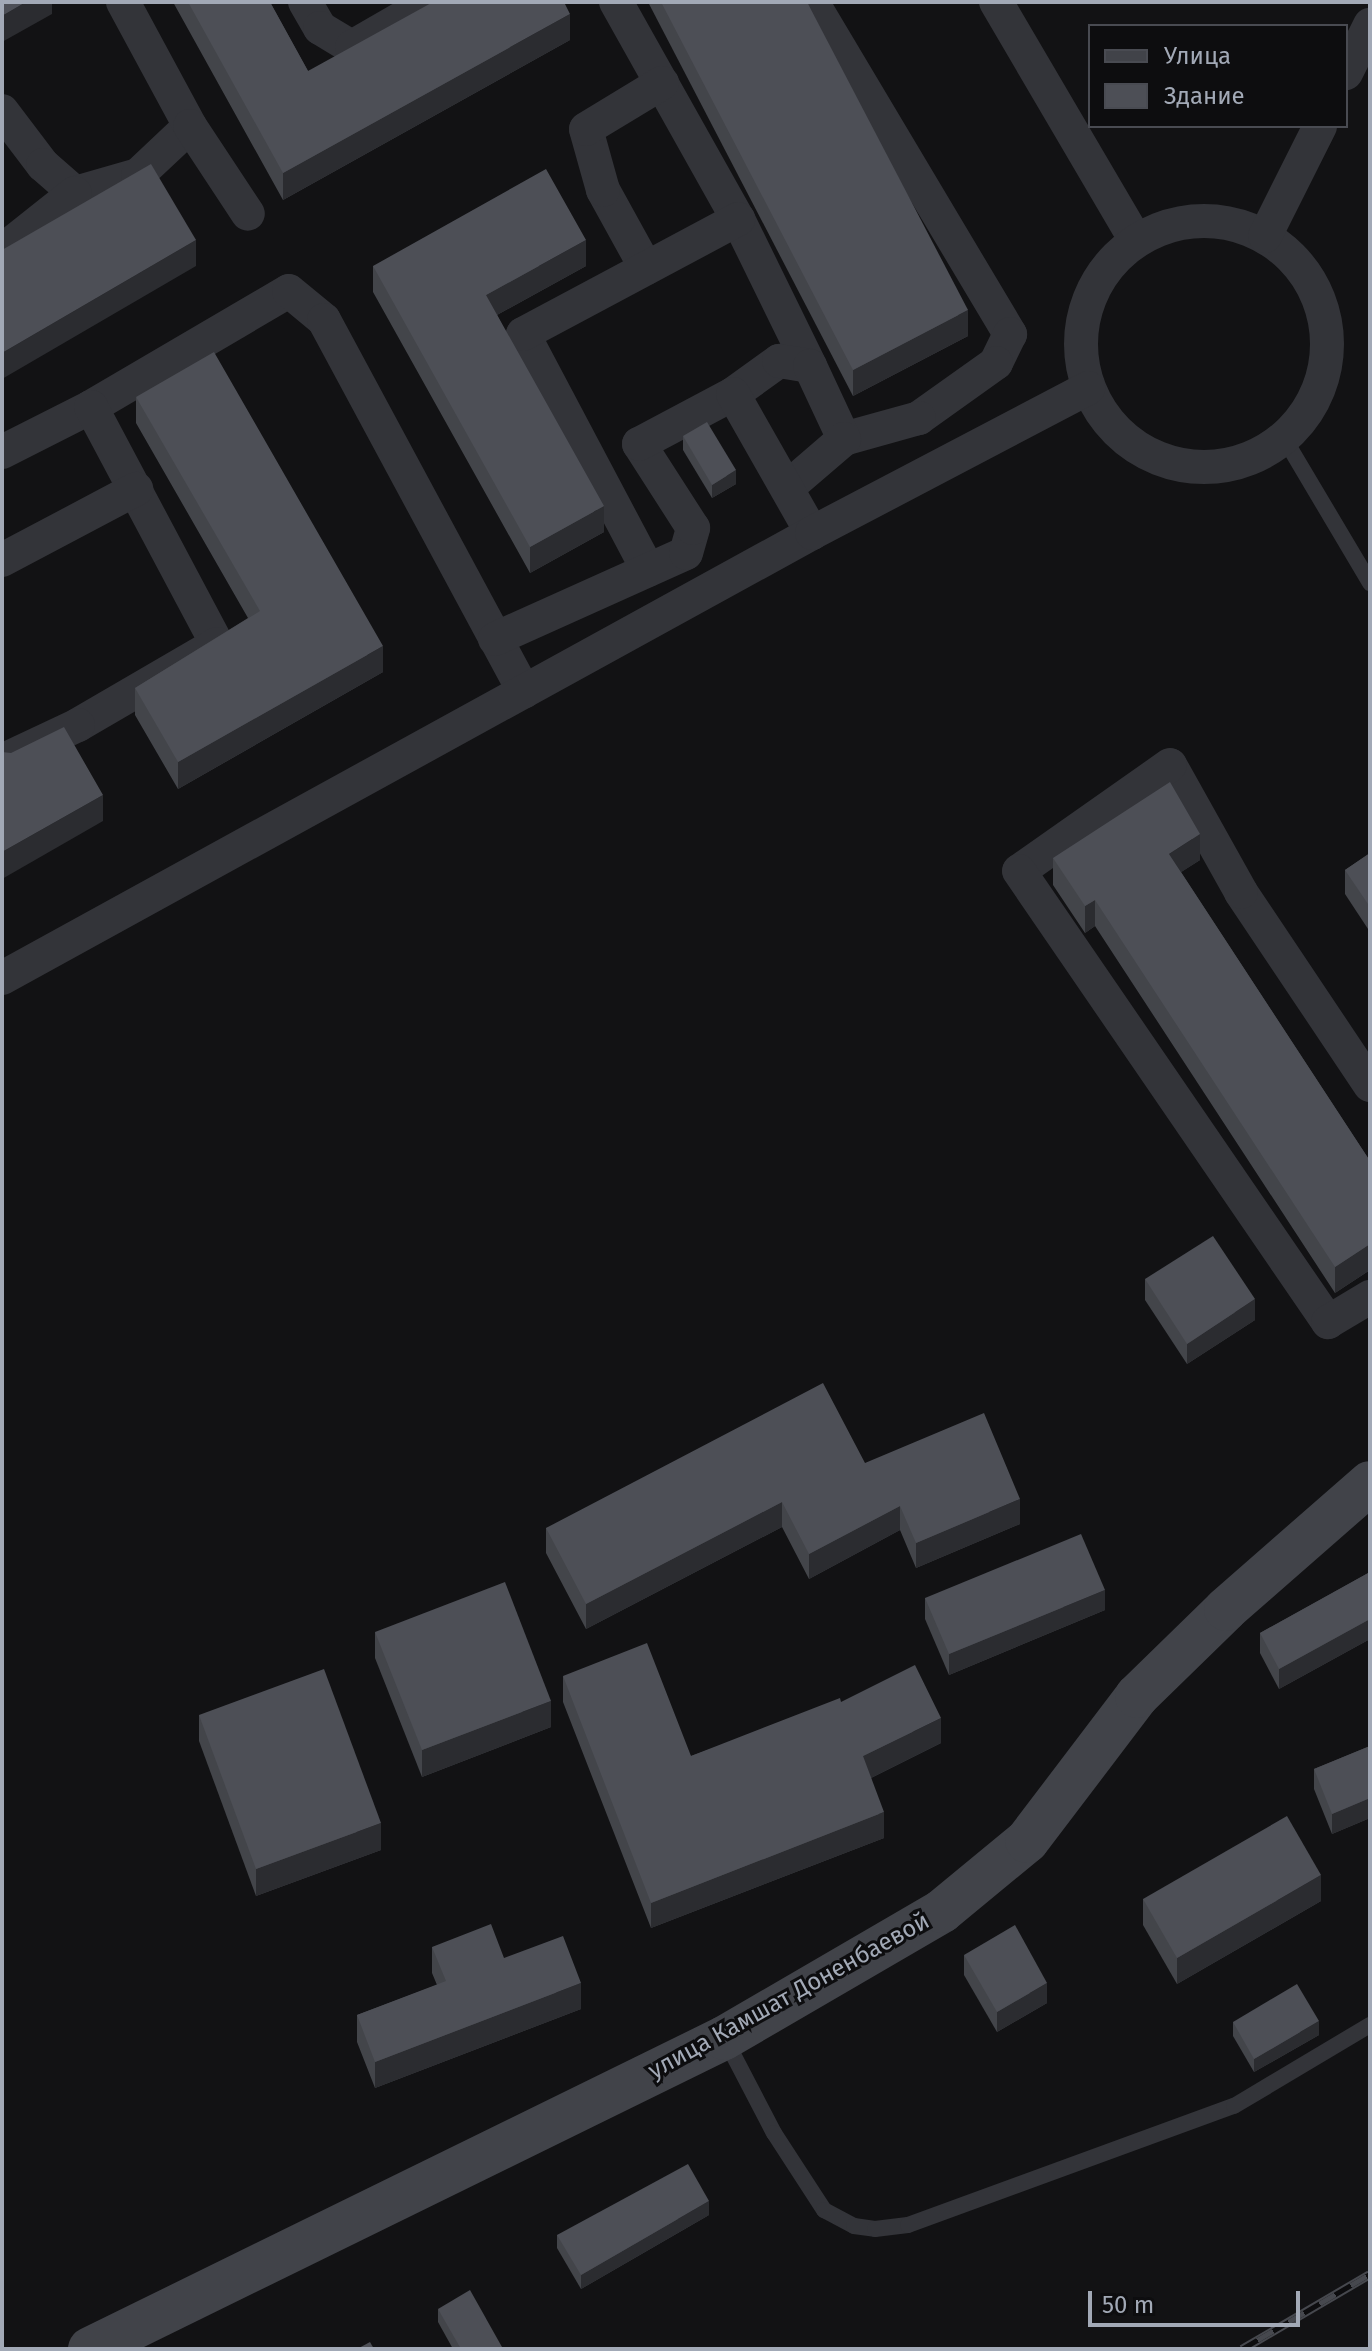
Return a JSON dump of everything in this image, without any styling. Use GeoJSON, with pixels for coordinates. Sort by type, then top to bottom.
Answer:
{"type":"FeatureCollection","features":[{"type":"Feature","properties":{"kind":"street"},"geometry":{"type":"LineString","coordinates":[[123,2],[190,126],[248,214]]}},
{"type":"Feature","properties":{"kind":"street"},"geometry":{"type":"LineString","coordinates":[[305,2],[320,28],[352,47],[430,2]]}},
{"type":"Feature","properties":{"kind":"street"},"geometry":{"type":"LineString","coordinates":[[616,2],[738,219],[844,439]]}},
{"type":"Feature","properties":{"kind":"street"},"geometry":{"type":"LineString","coordinates":[[787,488],[844,439],[919,418],[996,363],[1010,334],[812,2]]}},
{"type":"Feature","properties":{"kind":"street"},"geometry":{"type":"LineString","coordinates":[[996,2],[1136,241]]}},
{"type":"Feature","properties":{"kind":"street"},"geometry":{"type":"LineString","coordinates":[[1348,69],[1370,25]]}},
{"type":"Feature","properties":{"kind":"street"},"geometry":{"type":"LineString","coordinates":[[646,268],[603,190],[586,129],[662,83]]}},
{"type":"Feature","properties":{"kind":"street"},"geometry":{"type":"LineString","coordinates":[[2,111],[43,165],[75,193]]}},
{"type":"Feature","properties":{"kind":"street"},"geometry":{"type":"LineString","coordinates":[[2,251],[75,193],[138,175],[190,126]]}},
{"type":"Feature","properties":{"kind":"street"},"geometry":{"type":"LineString","coordinates":[[1265,236],[1319,128]]}},
{"type":"Feature","properties":{"kind":"street"},"geometry":{"type":"LineString","coordinates":[[648,570],[523,334],[738,219]]}},
{"type":"Feature","properties":{"kind":"street"},"geometry":{"type":"LineString","coordinates":[[1200,220],[1233,224],[1265,236],[1292,257],[1312,284],[1325,316],[1328,350],[1322,383],[1307,413],[1284,438],[1251,459],[1212,467],[1173,464],[1137,448],[1108,422],[1088,388],[1081,356],[1085,312],[1110,263],[1136,241],[1166,226],[1200,220]]}},
{"type":"Feature","properties":{"kind":"street"},"geometry":{"type":"LineString","coordinates":[[2,452],[91,407],[289,291],[324,320],[524,692]]}},
{"type":"Feature","properties":{"kind":"street"},"geometry":{"type":"LineString","coordinates":[[595,470],[733,394],[779,361],[810,366]]}},
{"type":"Feature","properties":{"kind":"street"},"geometry":{"type":"LineString","coordinates":[[2,978],[812,533],[1088,388]]}},
{"type":"Feature","properties":{"kind":"street"},"geometry":{"type":"LineString","coordinates":[[733,394],[812,533]]}},
{"type":"Feature","properties":{"kind":"street"},"geometry":{"type":"LineString","coordinates":[[2,761],[78,725],[217,644],[91,407]]}},
{"type":"Feature","properties":{"kind":"street"},"geometry":{"type":"LineString","coordinates":[[495,639],[686,553],[693,528],[639,444]]}},
{"type":"Feature","properties":{"kind":"street"},"geometry":{"type":"LineString","coordinates":[[2,560],[136,489]]}},
{"type":"Feature","properties":{"kind":"street"},"geometry":{"type":"LineString","coordinates":[[1370,1085],[1241,892],[1170,765],[1019,871],[1328,1322],[1370,1297]]}},
{"type":"Feature","properties":{"kind":"street","name":"улица Камшат Доненбаевой"},"geometry":{"type":"LineString","coordinates":[[90,2349],[724,2038],[942,1911],[1027,1841],[1137,1696],[1226,1609],[1370,1483]]}},
{"type":"Feature","properties":{"kind":"lane"},"geometry":{"type":"LineString","coordinates":[[1284,438],[1370,583]]}},
{"type":"Feature","properties":{"kind":"lane"},"geometry":{"type":"LineString","coordinates":[[724,2038],[774,2133],[824,2210],[854,2226],[875,2229],[908,2225],[1234,2106],[1370,2025]]}},
{"type":"Feature","properties":{"kind":"building"},"geometry":{"type":"Polygon","coordinates":[[[2,2],[26,2],[2,16],[2,2]]]}},
{"type":"Feature","properties":{"kind":"building"},"geometry":{"type":"Polygon","coordinates":[[[188,2],[270,2],[308,71],[433,2],[564,2],[570,14],[283,173],[188,2]]]}},
{"type":"Feature","properties":{"kind":"building"},"geometry":{"type":"Polygon","coordinates":[[[661,2],[807,2],[968,310],[853,370],[661,2]]]}},
{"type":"Feature","properties":{"kind":"building"},"geometry":{"type":"Polygon","coordinates":[[[151,164],[196,240],[2,353],[2,250],[151,164]]]}},
{"type":"Feature","properties":{"kind":"building"},"geometry":{"type":"Polygon","coordinates":[[[546,169],[586,240],[486,295],[604,506],[530,547],[373,266],[546,169]]]}},
{"type":"Feature","properties":{"kind":"building"},"geometry":{"type":"Polygon","coordinates":[[[214,352],[383,646],[178,762],[135,688],[260,611],[136,397],[214,352]]]}},
{"type":"Feature","properties":{"kind":"building"},"geometry":{"type":"Polygon","coordinates":[[[707,422],[736,470],[712,485],[683,436],[707,422]]]}},
{"type":"Feature","properties":{"kind":"building"},"geometry":{"type":"Polygon","coordinates":[[[64,727],[103,795],[2,852],[2,752],[11,753],[64,727]]]}},
{"type":"Feature","properties":{"kind":"building"},"geometry":{"type":"Polygon","coordinates":[[[1170,782],[1200,834],[1169,854],[1370,1161],[1370,1244],[1335,1267],[1095,900],[1085,906],[1053,858],[1170,782]]]}},
{"type":"Feature","properties":{"kind":"building"},"geometry":{"type":"Polygon","coordinates":[[[1370,853],[1370,907],[1345,870],[1370,853]]]}},
{"type":"Feature","properties":{"kind":"building"},"geometry":{"type":"Polygon","coordinates":[[[1213,1236],[1255,1299],[1187,1344],[1145,1279],[1213,1236]]]}},
{"type":"Feature","properties":{"kind":"building"},"geometry":{"type":"Polygon","coordinates":[[[823,1383],[865,1463],[984,1413],[1020,1499],[916,1543],[900,1506],[809,1554],[782,1502],[586,1604],[546,1528],[823,1383]]]}},
{"type":"Feature","properties":{"kind":"building"},"geometry":{"type":"Polygon","coordinates":[[[1081,1534],[1105,1590],[949,1654],[925,1598],[1081,1534]]]}},
{"type":"Feature","properties":{"kind":"building"},"geometry":{"type":"Polygon","coordinates":[[[1370,1572],[1370,1619],[1279,1669],[1260,1633],[1370,1572]]]}},
{"type":"Feature","properties":{"kind":"building"},"geometry":{"type":"Polygon","coordinates":[[[505,1582],[551,1701],[422,1750],[375,1632],[505,1582]]]}},
{"type":"Feature","properties":{"kind":"building"},"geometry":{"type":"Polygon","coordinates":[[[647,1643],[691,1756],[840,1698],[841,1702],[915,1665],[941,1718],[863,1756],[884,1812],[651,1903],[563,1676],[647,1643]]]}},
{"type":"Feature","properties":{"kind":"building"},"geometry":{"type":"Polygon","coordinates":[[[324,1669],[381,1823],[256,1869],[199,1715],[324,1669]]]}},
{"type":"Feature","properties":{"kind":"building"},"geometry":{"type":"Polygon","coordinates":[[[1370,1746],[1370,1798],[1332,1814],[1314,1769],[1370,1746]]]}},
{"type":"Feature","properties":{"kind":"building"},"geometry":{"type":"Polygon","coordinates":[[[1287,1816],[1321,1875],[1177,1958],[1143,1899],[1287,1816]]]}},
{"type":"Feature","properties":{"kind":"building"},"geometry":{"type":"Polygon","coordinates":[[[491,1924],[504,1958],[563,1936],[581,1983],[375,2062],[357,2015],[446,1981],[432,1947],[491,1924]]]}},
{"type":"Feature","properties":{"kind":"building"},"geometry":{"type":"Polygon","coordinates":[[[1015,1925],[1047,1983],[997,2012],[964,1955],[1015,1925]]]}},
{"type":"Feature","properties":{"kind":"building"},"geometry":{"type":"Polygon","coordinates":[[[1297,1984],[1319,2021],[1254,2059],[1233,2022],[1297,1984]]]}},
{"type":"Feature","properties":{"kind":"building"},"geometry":{"type":"Polygon","coordinates":[[[688,2164],[709,2201],[581,2275],[557,2235],[688,2164]]]}},
{"type":"Feature","properties":{"kind":"building"},"geometry":{"type":"Polygon","coordinates":[[[470,2290],[502,2347],[461,2349],[438,2309],[470,2290]]]}},
{"type":"Feature","properties":{"kind":"building"},"geometry":{"type":"Polygon","coordinates":[[[370,2342],[374,2349],[357,2349],[370,2342]]]}},
{"type":"Feature","properties":{"kind":"railway"},"geometry":{"type":"LineString","coordinates":[[1242,2349],[1370,2274]]}}]}
